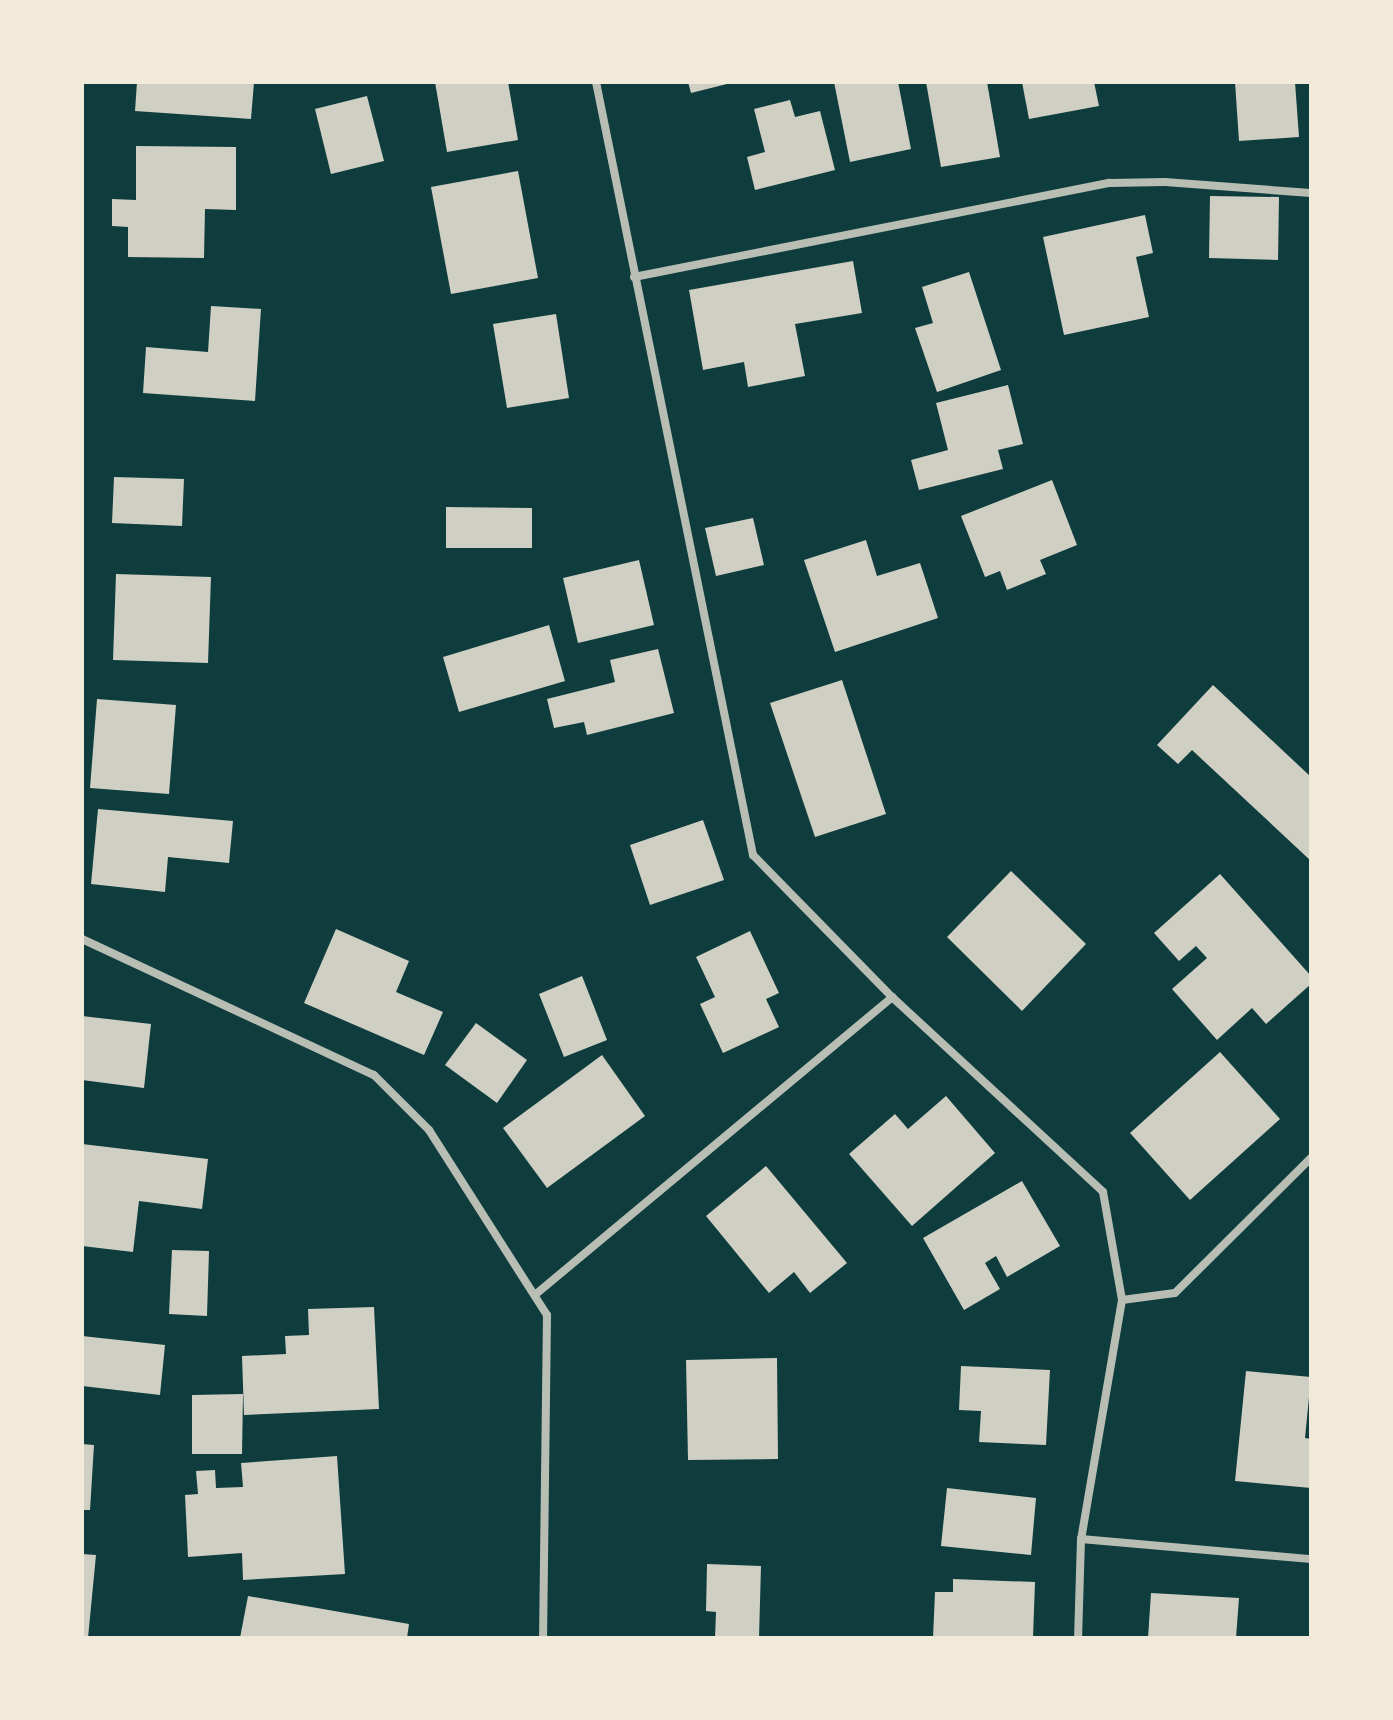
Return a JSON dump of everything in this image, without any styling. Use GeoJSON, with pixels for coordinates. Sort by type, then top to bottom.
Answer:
{"type":"FeatureCollection","features":[{"type":"Feature","properties":{"kind":"street"},"geometry":{"type":"LineString","coordinates":[[596,82],[753,855],[892,997],[1103,1192],[1122,1300],[1081,1539],[1078,1638]]}},
{"type":"Feature","properties":{"kind":"street"},"geometry":{"type":"LineString","coordinates":[[634,277],[1110,183],[1165,182],[1311,193]]}},
{"type":"Feature","properties":{"kind":"street"},"geometry":{"type":"LineString","coordinates":[[82,939],[374,1075],[429,1130],[547,1315],[543,1638]]}},
{"type":"Feature","properties":{"kind":"street"},"geometry":{"type":"LineString","coordinates":[[536,1294],[892,997]]}},
{"type":"Feature","properties":{"kind":"street"},"geometry":{"type":"LineString","coordinates":[[1122,1300],[1175,1293],[1311,1158]]}},
{"type":"Feature","properties":{"kind":"street"},"geometry":{"type":"LineString","coordinates":[[1081,1539],[1311,1559]]}},
{"type":"Feature","properties":{"kind":"building"},"geometry":{"type":"Polygon","coordinates":[[[137,82],[254,82],[251,119],[135,111],[137,82]]]}},
{"type":"Feature","properties":{"kind":"building"},"geometry":{"type":"Polygon","coordinates":[[[435,82],[508,82],[518,140],[447,152],[435,82]]]}},
{"type":"Feature","properties":{"kind":"building"},"geometry":{"type":"Polygon","coordinates":[[[688,82],[731,82],[731,83],[691,93],[688,82]]]}},
{"type":"Feature","properties":{"kind":"building"},"geometry":{"type":"Polygon","coordinates":[[[834,82],[898,82],[911,149],[850,162],[834,82]]]}},
{"type":"Feature","properties":{"kind":"building"},"geometry":{"type":"Polygon","coordinates":[[[926,82],[987,82],[1000,157],[941,167],[926,82]]]}},
{"type":"Feature","properties":{"kind":"building"},"geometry":{"type":"Polygon","coordinates":[[[1022,82],[1094,82],[1099,106],[1029,119],[1022,82]]]}},
{"type":"Feature","properties":{"kind":"building"},"geometry":{"type":"Polygon","coordinates":[[[1235,82],[1295,82],[1299,137],[1239,141],[1235,82]]]}},
{"type":"Feature","properties":{"kind":"building"},"geometry":{"type":"Polygon","coordinates":[[[367,96],[384,161],[331,174],[315,109],[367,96]]]}},
{"type":"Feature","properties":{"kind":"building"},"geometry":{"type":"Polygon","coordinates":[[[790,100],[795,117],[820,111],[835,170],[755,190],[747,157],[765,152],[754,109],[790,100]]]}},
{"type":"Feature","properties":{"kind":"building"},"geometry":{"type":"Polygon","coordinates":[[[136,146],[236,147],[236,210],[205,209],[204,258],[128,257],[128,227],[112,226],[112,199],[136,200],[136,146]]]}},
{"type":"Feature","properties":{"kind":"building"},"geometry":{"type":"Polygon","coordinates":[[[518,171],[538,278],[451,294],[431,187],[518,171]]]}},
{"type":"Feature","properties":{"kind":"building"},"geometry":{"type":"Polygon","coordinates":[[[1210,196],[1279,197],[1278,260],[1209,258],[1210,196]]]}},
{"type":"Feature","properties":{"kind":"building"},"geometry":{"type":"Polygon","coordinates":[[[1145,215],[1153,253],[1136,257],[1149,317],[1064,335],[1043,237],[1145,215]]]}},
{"type":"Feature","properties":{"kind":"building"},"geometry":{"type":"Polygon","coordinates":[[[853,261],[862,313],[795,324],[805,376],[748,387],[744,362],[703,370],[689,290],[853,261]]]}},
{"type":"Feature","properties":{"kind":"building"},"geometry":{"type":"Polygon","coordinates":[[[969,272],[1001,370],[937,392],[915,328],[933,323],[922,287],[969,272]]]}},
{"type":"Feature","properties":{"kind":"building"},"geometry":{"type":"Polygon","coordinates":[[[211,306],[261,309],[255,401],[143,393],[146,347],[208,352],[211,306]]]}},
{"type":"Feature","properties":{"kind":"building"},"geometry":{"type":"Polygon","coordinates":[[[556,314],[569,398],[507,408],[493,324],[556,314]]]}},
{"type":"Feature","properties":{"kind":"building"},"geometry":{"type":"Polygon","coordinates":[[[1008,385],[1023,444],[998,450],[1003,469],[919,490],[911,460],[948,450],[936,403],[1008,385]]]}},
{"type":"Feature","properties":{"kind":"building"},"geometry":{"type":"Polygon","coordinates":[[[114,477],[184,479],[182,526],[112,523],[114,477]]]}},
{"type":"Feature","properties":{"kind":"building"},"geometry":{"type":"Polygon","coordinates":[[[1052,480],[1077,545],[1040,560],[1046,574],[1007,590],[1000,571],[985,577],[961,516],[1052,480]]]}},
{"type":"Feature","properties":{"kind":"building"},"geometry":{"type":"Polygon","coordinates":[[[446,507],[532,508],[532,548],[446,548],[446,507]]]}},
{"type":"Feature","properties":{"kind":"building"},"geometry":{"type":"Polygon","coordinates":[[[753,518],[764,565],[716,576],[705,528],[753,518]]]}},
{"type":"Feature","properties":{"kind":"building"},"geometry":{"type":"Polygon","coordinates":[[[866,540],[877,576],[920,563],[938,618],[835,652],[804,560],[866,540]]]}},
{"type":"Feature","properties":{"kind":"building"},"geometry":{"type":"Polygon","coordinates":[[[639,560],[654,625],[578,643],[563,578],[639,560]]]}},
{"type":"Feature","properties":{"kind":"building"},"geometry":{"type":"Polygon","coordinates":[[[116,574],[211,577],[208,663],[113,660],[116,574]]]}},
{"type":"Feature","properties":{"kind":"building"},"geometry":{"type":"Polygon","coordinates":[[[549,625],[565,681],[459,712],[443,657],[549,625]]]}},
{"type":"Feature","properties":{"kind":"building"},"geometry":{"type":"Polygon","coordinates":[[[658,649],[674,713],[587,735],[584,722],[554,728],[547,699],[615,682],[610,660],[658,649]]]}},
{"type":"Feature","properties":{"kind":"building"},"geometry":{"type":"Polygon","coordinates":[[[842,680],[886,814],[815,837],[770,703],[842,680]]]}},
{"type":"Feature","properties":{"kind":"building"},"geometry":{"type":"Polygon","coordinates":[[[1213,685],[1311,777],[1311,861],[1192,750],[1178,764],[1157,745],[1213,685]]]}},
{"type":"Feature","properties":{"kind":"building"},"geometry":{"type":"Polygon","coordinates":[[[97,699],[176,705],[169,794],[90,788],[97,699]]]}},
{"type":"Feature","properties":{"kind":"building"},"geometry":{"type":"Polygon","coordinates":[[[98,809],[233,821],[229,863],[168,857],[165,892],[91,884],[98,809]]]}},
{"type":"Feature","properties":{"kind":"building"},"geometry":{"type":"Polygon","coordinates":[[[703,820],[724,880],[650,905],[630,845],[703,820]]]}},
{"type":"Feature","properties":{"kind":"building"},"geometry":{"type":"Polygon","coordinates":[[[1011,871],[1086,944],[1022,1011],[947,937],[1011,871]]]}},
{"type":"Feature","properties":{"kind":"building"},"geometry":{"type":"Polygon","coordinates":[[[1220,874],[1311,976],[1311,984],[1266,1024],[1252,1008],[1217,1040],[1172,989],[1207,958],[1196,946],[1179,961],[1154,933],[1220,874]]]}},
{"type":"Feature","properties":{"kind":"building"},"geometry":{"type":"Polygon","coordinates":[[[336,929],[409,961],[396,992],[443,1012],[424,1055],[304,1003],[336,929]]]}},
{"type":"Feature","properties":{"kind":"building"},"geometry":{"type":"Polygon","coordinates":[[[750,931],[779,993],[766,999],[779,1027],[723,1053],[700,1004],[715,997],[696,957],[750,931]]]}},
{"type":"Feature","properties":{"kind":"building"},"geometry":{"type":"Polygon","coordinates":[[[582,976],[607,1040],[564,1057],[539,994],[582,976]]]}},
{"type":"Feature","properties":{"kind":"building"},"geometry":{"type":"Polygon","coordinates":[[[82,1016],[151,1024],[144,1088],[82,1080],[82,1016]]]}},
{"type":"Feature","properties":{"kind":"building"},"geometry":{"type":"Polygon","coordinates":[[[476,1023],[527,1060],[497,1103],[445,1065],[476,1023]]]}},
{"type":"Feature","properties":{"kind":"building"},"geometry":{"type":"Polygon","coordinates":[[[1220,1052],[1280,1119],[1190,1200],[1130,1133],[1220,1052]]]}},
{"type":"Feature","properties":{"kind":"building"},"geometry":{"type":"Polygon","coordinates":[[[602,1055],[645,1116],[547,1188],[503,1128],[602,1055]]]}},
{"type":"Feature","properties":{"kind":"building"},"geometry":{"type":"Polygon","coordinates":[[[946,1096],[995,1153],[912,1226],[849,1154],[895,1114],[908,1129],[946,1096]]]}},
{"type":"Feature","properties":{"kind":"building"},"geometry":{"type":"Polygon","coordinates":[[[82,1144],[208,1159],[202,1209],[139,1201],[133,1252],[82,1246],[82,1144]]]}},
{"type":"Feature","properties":{"kind":"building"},"geometry":{"type":"Polygon","coordinates":[[[766,1166],[847,1263],[810,1293],[794,1272],[769,1293],[706,1216],[766,1166]]]}},
{"type":"Feature","properties":{"kind":"building"},"geometry":{"type":"Polygon","coordinates":[[[1022,1181],[1060,1246],[1007,1277],[996,1256],[985,1263],[1000,1289],[964,1310],[923,1238],[1022,1181]]]}},
{"type":"Feature","properties":{"kind":"building"},"geometry":{"type":"Polygon","coordinates":[[[172,1250],[209,1251],[207,1316],[169,1314],[172,1250]]]}},
{"type":"Feature","properties":{"kind":"building"},"geometry":{"type":"Polygon","coordinates":[[[374,1307],[379,1409],[244,1415],[242,1356],[286,1354],[285,1336],[309,1335],[308,1309],[374,1307]]]}},
{"type":"Feature","properties":{"kind":"building"},"geometry":{"type":"Polygon","coordinates":[[[82,1336],[165,1345],[160,1395],[82,1386],[82,1336]]]}},
{"type":"Feature","properties":{"kind":"building"},"geometry":{"type":"Polygon","coordinates":[[[777,1358],[778,1459],[688,1460],[686,1360],[777,1358]]]}},
{"type":"Feature","properties":{"kind":"building"},"geometry":{"type":"Polygon","coordinates":[[[961,1366],[1050,1370],[1046,1445],[979,1442],[981,1411],[959,1410],[961,1366]]]}},
{"type":"Feature","properties":{"kind":"building"},"geometry":{"type":"Polygon","coordinates":[[[1246,1371],[1311,1377],[1305,1438],[1311,1439],[1311,1488],[1235,1481],[1246,1371]]]}},
{"type":"Feature","properties":{"kind":"building"},"geometry":{"type":"Polygon","coordinates":[[[243,1394],[242,1454],[192,1454],[192,1395],[243,1394]]]}},
{"type":"Feature","properties":{"kind":"building"},"geometry":{"type":"Polygon","coordinates":[[[82,1444],[94,1445],[90,1510],[82,1510],[82,1444]]]}},
{"type":"Feature","properties":{"kind":"building"},"geometry":{"type":"Polygon","coordinates":[[[337,1456],[345,1574],[243,1580],[242,1553],[188,1557],[185,1495],[198,1494],[196,1471],[215,1470],[216,1488],[243,1487],[241,1463],[337,1456]]]}},
{"type":"Feature","properties":{"kind":"building"},"geometry":{"type":"Polygon","coordinates":[[[947,1488],[1036,1498],[1031,1555],[941,1546],[947,1488]]]}},
{"type":"Feature","properties":{"kind":"building"},"geometry":{"type":"Polygon","coordinates":[[[82,1554],[96,1555],[88,1638],[82,1638],[82,1554]]]}},
{"type":"Feature","properties":{"kind":"building"},"geometry":{"type":"Polygon","coordinates":[[[707,1564],[761,1566],[759,1638],[715,1638],[716,1612],[706,1611],[707,1564]]]}},
{"type":"Feature","properties":{"kind":"building"},"geometry":{"type":"Polygon","coordinates":[[[953,1579],[1035,1582],[1033,1638],[933,1638],[935,1592],[953,1592],[953,1579]]]}},
{"type":"Feature","properties":{"kind":"building"},"geometry":{"type":"Polygon","coordinates":[[[1151,1593],[1239,1598],[1236,1638],[1148,1638],[1151,1593]]]}},
{"type":"Feature","properties":{"kind":"building"},"geometry":{"type":"Polygon","coordinates":[[[248,1596],[409,1624],[407,1638],[240,1638],[248,1596]]]}}]}
